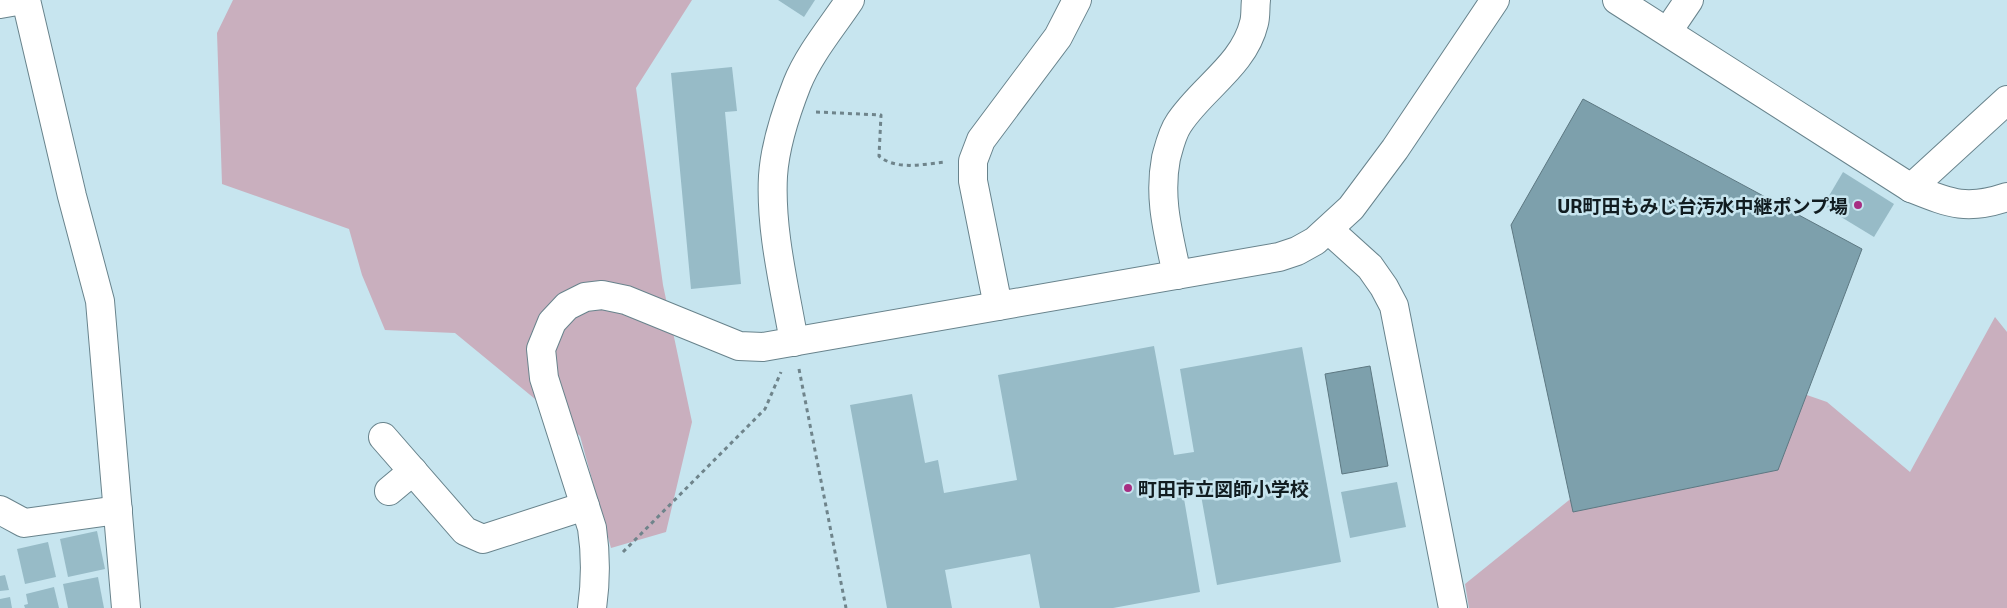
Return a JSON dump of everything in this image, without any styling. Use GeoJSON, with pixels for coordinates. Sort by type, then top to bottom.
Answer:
{"type":"FeatureCollection","features":[{"type":"Feature","properties":{"kind":"street"},"geometry":{"type":"LineString","coordinates":[[0,4],[24,0],[100,301],[126,608]]}},
{"type":"Feature","properties":{"kind":"street"},"geometry":{"type":"LineString","coordinates":[[794,342],[775,230],[773,175],[780,138],[798,82],[812,56],[850,0]]}},
{"type":"Feature","properties":{"kind":"street"},"geometry":{"type":"LineString","coordinates":[[998,306],[973,181],[973,160],[981,140],[1058,37],[1076,0]]}},
{"type":"Feature","properties":{"kind":"street"},"geometry":{"type":"LineString","coordinates":[[1177,275],[1163,210],[1162,180],[1169,148],[1178,124],[1195,103],[1224,74],[1246,43],[1255,22],[1256,0]]}},
{"type":"Feature","properties":{"kind":"street"},"geometry":{"type":"LineString","coordinates":[[592,608],[596,580],[592,528],[544,378],[541,349],[552,322],[567,306],[585,297],[602,295],[626,300],[740,346],[763,347],[1279,257],[1297,251],[1329,230],[1351,208],[1395,149],[1495,0]]}},
{"type":"Feature","properties":{"kind":"street"},"geometry":{"type":"LineString","coordinates":[[1617,0],[1911,188],[1960,205],[1986,203],[2007,197]]}},
{"type":"Feature","properties":{"kind":"street"},"geometry":{"type":"LineString","coordinates":[[1668,31],[1689,0]]}},
{"type":"Feature","properties":{"kind":"street"},"geometry":{"type":"LineString","coordinates":[[1911,188],[2007,100]]}},
{"type":"Feature","properties":{"kind":"street"},"geometry":{"type":"LineString","coordinates":[[1329,230],[1370,267],[1394,306],[1453,608]]}},
{"type":"Feature","properties":{"kind":"street"},"geometry":{"type":"LineString","coordinates":[[384,437],[465,531],[483,539],[585,506]]}},
{"type":"Feature","properties":{"kind":"street"},"geometry":{"type":"LineString","coordinates":[[389,491],[413,471]]}},
{"type":"Feature","properties":{"kind":"street"},"geometry":{"type":"LineString","coordinates":[[0,510],[24,522],[118,510]]}},
{"type":"Feature","properties":{"kind":"path"},"geometry":{"type":"LineString","coordinates":[[788,111],[880,115],[880,156],[887,163],[899,166],[973,160]]}},
{"type":"Feature","properties":{"kind":"path"},"geometry":{"type":"LineString","coordinates":[[596,580],[765,409],[794,342]]}},
{"type":"Feature","properties":{"kind":"path"},"geometry":{"type":"LineString","coordinates":[[794,342],[846,608]]}},
{"type":"Feature","properties":{"kind":"shaded area"},"geometry":{"type":"Polygon","coordinates":[[[233,0],[692,0],[636,88],[663,285],[692,422],[666,532],[611,548],[580,436],[455,333],[385,330],[362,275],[349,229],[222,184],[217,33],[233,0]]]}},
{"type":"Feature","properties":{"kind":"shaded area"},"geometry":{"type":"Polygon","coordinates":[[[1995,317],[2007,332],[2007,608],[1469,608],[1465,584],[1589,484],[1743,373],[1827,402],[1910,472],[1995,317]]]}},
{"type":"Feature","properties":{"kind":"water"},"geometry":{"type":"Polygon","coordinates":[[[1583,99],[1862,249],[1778,470],[1573,512],[1511,225],[1583,99]]]}},
{"type":"Feature","properties":{"kind":"water"},"geometry":{"type":"Polygon","coordinates":[[[1370,366],[1388,466],[1342,474],[1325,374],[1370,366]]]}},
{"type":"Feature","properties":{"kind":"building"},"geometry":{"type":"Polygon","coordinates":[[[778,0],[815,0],[804,17],[778,0]]]}},
{"type":"Feature","properties":{"kind":"building"},"geometry":{"type":"Polygon","coordinates":[[[732,67],[737,111],[725,112],[741,284],[691,289],[671,73],[732,67]]]}},
{"type":"Feature","properties":{"kind":"building","name":"UR町田もみじ台汚水中継ポンプ場"},"geometry":{"type":"Polygon","coordinates":[[[1843,172],[1894,204],[1874,237],[1823,206],[1843,172]]]}},
{"type":"Feature","properties":{"kind":"building"},"geometry":{"type":"Polygon","coordinates":[[[1154,346],[1174,455],[1194,452],[1180,369],[1302,347],[1341,562],[1217,585],[1199,484],[1182,487],[1200,592],[1113,608],[1040,608],[1030,554],[945,570],[952,608],[887,608],[850,405],[912,394],[925,463],[938,460],[944,493],[1017,480],[998,375],[1154,346]]]}},
{"type":"Feature","properties":{"kind":"building"},"geometry":{"type":"Polygon","coordinates":[[[1397,482],[1406,527],[1350,538],[1341,492],[1397,482]]]}},
{"type":"Feature","properties":{"kind":"building"},"geometry":{"type":"Polygon","coordinates":[[[97,531],[105,569],[68,577],[60,539],[97,531]]]}},
{"type":"Feature","properties":{"kind":"building"},"geometry":{"type":"Polygon","coordinates":[[[48,542],[56,577],[25,584],[17,549],[48,542]]]}},
{"type":"Feature","properties":{"kind":"building"},"geometry":{"type":"Polygon","coordinates":[[[5,575],[9,590],[0,591],[0,576],[5,575]]]}},
{"type":"Feature","properties":{"kind":"building"},"geometry":{"type":"Polygon","coordinates":[[[98,577],[104,608],[68,608],[63,584],[98,577]]]}},
{"type":"Feature","properties":{"kind":"building"},"geometry":{"type":"Polygon","coordinates":[[[54,587],[59,608],[25,608],[24,605],[28,604],[26,594],[54,587]]]}},
{"type":"Feature","properties":{"kind":"building"},"geometry":{"type":"Polygon","coordinates":[[[10,597],[12,608],[0,608],[0,599],[10,597]]]}},
{"type":"Feature","properties":{"kind":"place","name":"UR町田もみじ台汚水中継ポンプ場"},"geometry":{"type":"Point","coordinates":[1858,205]}},
{"type":"Feature","properties":{"kind":"place","name":"町田市立図師小学校"},"geometry":{"type":"Point","coordinates":[1128,488]}}]}
